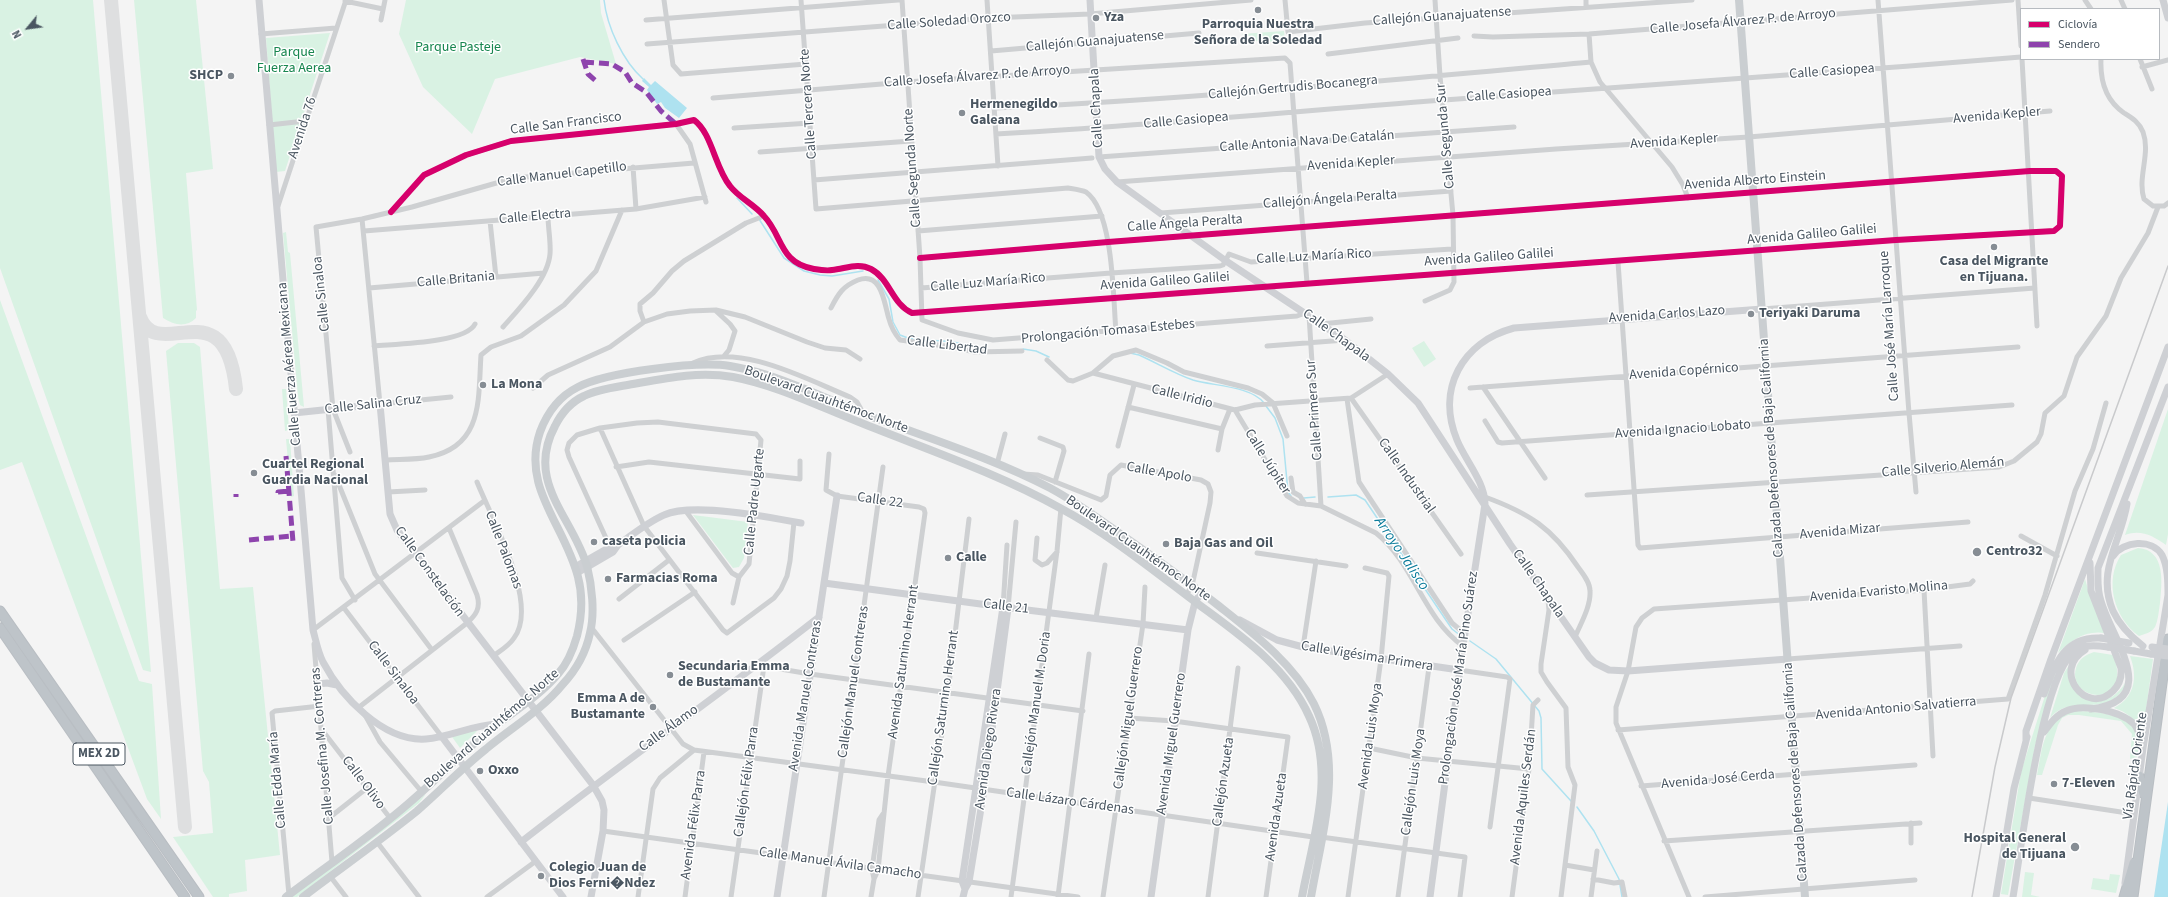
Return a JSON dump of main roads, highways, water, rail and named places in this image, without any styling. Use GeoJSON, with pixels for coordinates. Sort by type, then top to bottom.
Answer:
{"type":"FeatureCollection","features":[{"type":"Feature","properties":{"kind":"highway","name":"MEX 2D"},"geometry":{"type":"LineString","coordinates":[[0,611],[199,897]]}},
{"type":"Feature","properties":{"kind":"highway","name":"MEX 2D"},"geometry":{"type":"LineString","coordinates":[[0,628],[186,897]]}},
{"type":"Feature","properties":{"kind":"highway","name":"Vía Rápida Oriente"},"geometry":{"type":"LineString","coordinates":[[2133,897],[2168,639]]}},
{"type":"Feature","properties":{"kind":"highway"},"geometry":{"type":"LineString","coordinates":[[2139,776],[2145,800]]}},
{"type":"Feature","properties":{"kind":"highway"},"geometry":{"type":"LineString","coordinates":[[149,825],[153,835],[195,897]]}},
{"type":"Feature","properties":{"kind":"highway"},"geometry":{"type":"LineString","coordinates":[[2123,897],[2140,844]]}},
{"type":"Feature","properties":{"kind":"main road","name":"Calle Fuerza Aérea Mexicana"},"geometry":{"type":"LineString","coordinates":[[259,0],[313,630],[323,660],[337,685],[358,708],[387,729],[404,736],[424,739],[442,737],[487,724],[497,724]]}},
{"type":"Feature","properties":{"kind":"main road","name":"Calle Chapala"},"geometry":{"type":"LineString","coordinates":[[1090,0],[1098,128],[1096,158],[1117,182],[1226,260],[1345,340],[1388,374],[1418,403],[1485,500],[1548,600],[1595,663],[1609,670],[1628,671],[1788,659]]}},
{"type":"Feature","properties":{"kind":"main road","name":"Calzada Defensores de Baja California"},"geometry":{"type":"LineString","coordinates":[[1739,0],[1805,893]]}},
{"type":"Feature","properties":{"kind":"main road"},"geometry":{"type":"LineString","coordinates":[[2163,0],[2168,18]]}},
{"type":"Feature","properties":{"kind":"main road","name":"Avenida Carlos Lazo"},"geometry":{"type":"LineString","coordinates":[[1485,500],[1457,439],[1450,411],[1450,392],[1454,376],[1462,363],[1480,343],[1501,331],[1524,326],[1762,309]]}},
{"type":"Feature","properties":{"kind":"main road"},"geometry":{"type":"LineString","coordinates":[[2026,740],[2026,731],[2043,681],[2168,347]]}},
{"type":"Feature","properties":{"kind":"main road","name":"Boulevard Cuauhtémoc Norte"},"geometry":{"type":"LineString","coordinates":[[288,896],[390,818],[421,792],[497,724],[528,701],[558,674],[570,657],[581,612],[576,570],[534,472],[536,445],[544,421],[555,404],[580,386],[633,373],[690,364],[718,365],[747,369],[794,385],[864,414],[1020,474],[1081,506],[1232,616],[1284,663],[1304,688],[1319,716],[1326,739],[1331,769],[1328,799],[1302,897]]}},
{"type":"Feature","properties":{"kind":"main road","name":"Boulevard Cuauhtémoc Norte"},"geometry":{"type":"LineString","coordinates":[[303,897],[377,842],[428,801],[465,766],[535,710],[558,690],[581,659],[591,627],[592,599],[586,564],[548,485],[544,457],[550,435],[563,412],[583,396],[614,387],[679,376],[723,376],[765,385],[952,460],[1024,490],[1061,508],[1102,534],[1186,595],[1258,651],[1295,689],[1310,717],[1320,749],[1322,772],[1320,805],[1311,897]]}},
{"type":"Feature","properties":{"kind":"main road"},"geometry":{"type":"LineString","coordinates":[[2091,709],[2106,707],[2115,703],[2126,694],[2129,686],[2128,665],[2101,603],[2098,591],[2098,577],[2103,552],[2168,387]]}},
{"type":"Feature","properties":{"kind":"main road","name":"Calle Salina Cruz"},"geometry":{"type":"LineString","coordinates":[[294,413],[380,404]]}},
{"type":"Feature","properties":{"kind":"main road","name":"Calle Constelación"},"geometry":{"type":"LineString","coordinates":[[380,404],[392,522],[467,624],[593,785],[602,801],[603,831],[591,897]]}},
{"type":"Feature","properties":{"kind":"main road"},"geometry":{"type":"LineString","coordinates":[[2129,489],[2126,508],[2107,576],[2106,589],[2109,602],[2125,632],[2143,646],[2168,656]]}},
{"type":"Feature","properties":{"kind":"main road","name":"Avenida Manuel Contreras"},"geometry":{"type":"LineString","coordinates":[[777,897],[795,764],[837,496]]}},
{"type":"Feature","properties":{"kind":"main road","name":"Prolongaciòn José María Pino Suárez"},"geometry":{"type":"LineString","coordinates":[[1430,897],[1459,670],[1485,500]]}},
{"type":"Feature","properties":{"kind":"main road"},"geometry":{"type":"LineString","coordinates":[[576,570],[618,545],[644,526],[664,514],[685,510],[754,515],[801,523]]}},
{"type":"Feature","properties":{"kind":"main road"},"geometry":{"type":"LineString","coordinates":[[2111,560],[2117,551],[2134,544],[2148,545],[2158,550],[2166,564],[2168,595],[2143,748],[2123,897]]}},
{"type":"Feature","properties":{"kind":"main road"},"geometry":{"type":"LineString","coordinates":[[586,564],[603,557],[611,549]]}},
{"type":"Feature","properties":{"kind":"main road"},"geometry":{"type":"LineString","coordinates":[[2090,557],[2089,580],[2091,591],[2119,660],[2122,673],[2120,682],[2112,692],[2103,698],[2091,698],[2076,689],[2071,678],[2071,666],[2080,653],[2105,646]]}},
{"type":"Feature","properties":{"kind":"main road","name":"Calle 21"},"geometry":{"type":"LineString","coordinates":[[824,583],[1005,608],[1049,612],[1188,630]]}},
{"type":"Feature","properties":{"kind":"main road","name":"Avenida Miguel Guerrero"},"geometry":{"type":"LineString","coordinates":[[1150,897],[1188,630],[1195,602],[1202,593]]}},
{"type":"Feature","properties":{"kind":"main road","name":"Avenida Diego Rivera"},"geometry":{"type":"LineString","coordinates":[[966,881],[975,789],[992,699],[1005,608]]}},
{"type":"Feature","properties":{"kind":"main road","name":"Calle Vigésima Primera"},"geometry":{"type":"LineString","coordinates":[[1232,616],[1262,630],[1277,640],[1303,647],[1429,667],[1459,670]]}},
{"type":"Feature","properties":{"kind":"main road","name":"Calle Álamo"},"geometry":{"type":"LineString","coordinates":[[521,842],[593,785],[671,728],[761,666],[819,617]]}},
{"type":"Feature","properties":{"kind":"main road"},"geometry":{"type":"LineString","coordinates":[[1996,897],[2013,795],[2026,740],[2051,673],[2063,652],[2082,639],[2101,638],[2143,646]]}},
{"type":"Feature","properties":{"kind":"main road"},"geometry":{"type":"LineString","coordinates":[[2013,897],[2029,798],[2042,734],[2055,684],[2064,663],[2070,655],[2079,648],[2088,645],[2105,646],[2134,651],[2168,649]]}},
{"type":"Feature","properties":{"kind":"main road"},"geometry":{"type":"LineString","coordinates":[[318,684],[324,682],[337,685]]}},
{"type":"Feature","properties":{"kind":"main road","name":"Avenida Diego Rivera"},"geometry":{"type":"LineString","coordinates":[[964,897],[964,888],[984,790],[992,699]]}},
{"type":"Feature","properties":{"kind":"main road"},"geometry":{"type":"LineString","coordinates":[[2042,734],[2055,718],[2067,710],[2079,707],[2127,718],[2140,732],[2143,748]]}},
{"type":"Feature","properties":{"kind":"main road"},"geometry":{"type":"LineString","coordinates":[[442,737],[563,897]]}},
{"type":"Feature","properties":{"kind":"main road"},"geometry":{"type":"LineString","coordinates":[[554,897],[558,890]]}},
{"type":"Feature","properties":{"kind":"water"},"geometry":{"type":"Polygon","coordinates":[[[644,78],[651,85],[655,81],[687,108],[679,118],[665,108],[661,102],[657,104],[647,90],[649,87],[642,81],[644,78]]]}},
{"type":"Feature","properties":{"kind":"water"},"geometry":{"type":"Polygon","coordinates":[[[2168,802],[2168,897],[2154,897],[2168,802]]]}},
{"type":"Feature","properties":{"kind":"waterway"},"geometry":{"type":"LineString","coordinates":[[604,0],[612,32],[617,43],[629,63],[643,79]]}},
{"type":"Feature","properties":{"kind":"waterway","name":"Arroyo Jalisco"},"geometry":{"type":"LineString","coordinates":[[737,198],[752,214]]}},
{"type":"Feature","properties":{"kind":"waterway","name":"Arroyo Jalisco"},"geometry":{"type":"LineString","coordinates":[[759,219],[784,258],[804,271],[832,276],[863,271]]}},
{"type":"Feature","properties":{"kind":"waterway","name":"Arroyo Jalisco"},"geometry":{"type":"LineString","coordinates":[[878,280],[889,299],[893,322],[900,335],[916,340],[950,341],[967,346]]}},
{"type":"Feature","properties":{"kind":"waterway","name":"Arroyo Jalisco"},"geometry":{"type":"LineString","coordinates":[[1023,349],[1036,351],[1049,357]]}},
{"type":"Feature","properties":{"kind":"waterway","name":"Arroyo Jalisco"},"geometry":{"type":"LineString","coordinates":[[1130,353],[1139,355],[1186,378],[1231,387],[1250,393],[1258,397],[1264,403]]}},
{"type":"Feature","properties":{"kind":"waterway","name":"Arroyo Jalisco"},"geometry":{"type":"LineString","coordinates":[[1266,406],[1275,418],[1283,439],[1288,492],[1291,496]]}},
{"type":"Feature","properties":{"kind":"waterway","name":"Arroyo Jalisco"},"geometry":{"type":"LineString","coordinates":[[1328,497],[1356,495],[1365,500],[1452,629],[1461,636]]}},
{"type":"Feature","properties":{"kind":"waterway","name":"Arroyo Jalisco"},"geometry":{"type":"LineString","coordinates":[[1304,498],[1315,497]]}},
{"type":"Feature","properties":{"kind":"waterway","name":"Arroyo Jalisco"},"geometry":{"type":"LineString","coordinates":[[1470,641],[1496,659],[1539,711],[1541,718],[1542,769],[1571,801]]}},
{"type":"Feature","properties":{"kind":"waterway","name":"Arroyo Jalisco"},"geometry":{"type":"LineString","coordinates":[[1577,807],[1594,831],[1619,879],[1622,897]]}},
{"type":"Feature","properties":{"kind":"railway"},"geometry":{"type":"LineString","coordinates":[[1972,897],[1995,767],[2011,698],[2168,266]]}},
{"type":"Feature","properties":{"kind":"place","name":"Parroquia Nuestra Señora de la Soledad"},"geometry":{"type":"Point","coordinates":[1258,10]}},
{"type":"Feature","properties":{"kind":"place","name":"Yza"},"geometry":{"type":"Point","coordinates":[1096,18]}},
{"type":"Feature","properties":{"kind":"place","name":"SHCP"},"geometry":{"type":"Point","coordinates":[231,76]}},
{"type":"Feature","properties":{"kind":"place","name":"Hermenegildo Galeana"},"geometry":{"type":"Point","coordinates":[962,113]}},
{"type":"Feature","properties":{"kind":"place","name":"Casa del Migrante en Tijuana."},"geometry":{"type":"Point","coordinates":[1994,247]}},
{"type":"Feature","properties":{"kind":"place","name":"Teriyaki Daruma"},"geometry":{"type":"Point","coordinates":[1751,314]}},
{"type":"Feature","properties":{"kind":"place","name":"La Mona"},"geometry":{"type":"Point","coordinates":[483,385]}},
{"type":"Feature","properties":{"kind":"place","name":"Cuartel Regional Guardia Nacional"},"geometry":{"type":"Point","coordinates":[254,473]}},
{"type":"Feature","properties":{"kind":"place","name":"caseta policia"},"geometry":{"type":"Point","coordinates":[594,542]}},
{"type":"Feature","properties":{"kind":"place","name":"Baja Gas and Oil"},"geometry":{"type":"Point","coordinates":[1166,544]}},
{"type":"Feature","properties":{"kind":"place","name":"Centro32"},"geometry":{"type":"Point","coordinates":[1977,552]}},
{"type":"Feature","properties":{"kind":"place","name":"Calle"},"geometry":{"type":"Point","coordinates":[948,558]}},
{"type":"Feature","properties":{"kind":"place","name":"Farmacias Roma"},"geometry":{"type":"Point","coordinates":[608,579]}},
{"type":"Feature","properties":{"kind":"place","name":"Secundaria Emma de Bustamante"},"geometry":{"type":"Point","coordinates":[670,675]}},
{"type":"Feature","properties":{"kind":"place","name":"Emma A de Bustamante"},"geometry":{"type":"Point","coordinates":[653,707]}},
{"type":"Feature","properties":{"kind":"place","name":"Oxxo"},"geometry":{"type":"Point","coordinates":[480,771]}},
{"type":"Feature","properties":{"kind":"place","name":"7-Eleven"},"geometry":{"type":"Point","coordinates":[2054,784]}},
{"type":"Feature","properties":{"kind":"place","name":"Hospital General de Tijuana"},"geometry":{"type":"Point","coordinates":[2075,847]}},
{"type":"Feature","properties":{"kind":"place","name":"Colegio Juan de Dios Ferni�Ndez"},"geometry":{"type":"Point","coordinates":[541,876]}},
{"type":"Feature","properties":{"kind":"park label","name":"Parque Pasteje"},"geometry":{"type":"Point","coordinates":[458,48]}},
{"type":"Feature","properties":{"kind":"park label","name":"Parque Fuerza Aerea"},"geometry":{"type":"Point","coordinates":[294,62]}}]}
